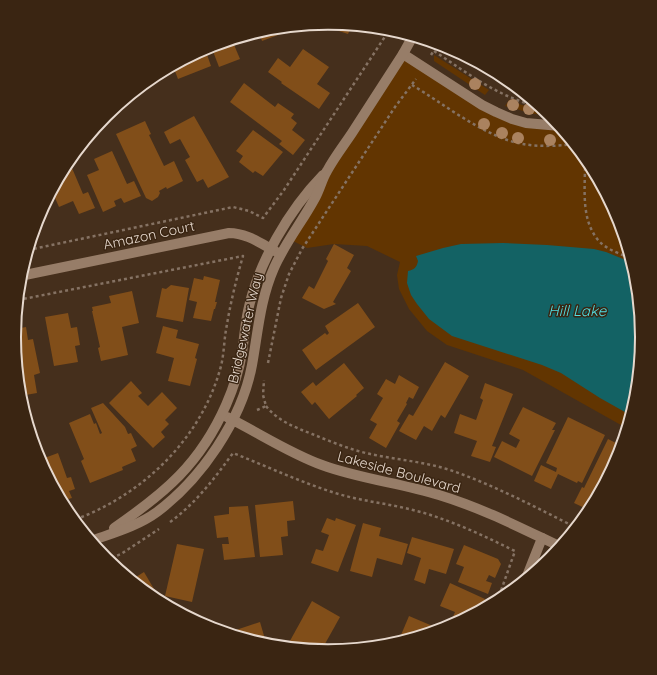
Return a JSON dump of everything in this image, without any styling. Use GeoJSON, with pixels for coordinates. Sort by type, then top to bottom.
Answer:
{"type":"FeatureCollection","features":[{"type":"Feature","properties":{"kind":"street","name":"Bridgewater Way"},"geometry":{"type":"LineString","coordinates":[[96,539],[130,526],[156,513],[193,479],[211,457],[232,420],[246,388],[252,366],[264,292],[280,254],[315,198],[327,171],[410,41]]}},
{"type":"Feature","properties":{"kind":"street"},"geometry":{"type":"LineString","coordinates":[[403,54],[496,112],[526,123],[551,125]]}},
{"type":"Feature","properties":{"kind":"street","name":"Bridgewater Way"},"geometry":{"type":"LineString","coordinates":[[102,536],[148,505],[181,475],[202,449],[221,414],[234,384],[239,368],[252,292],[266,256],[307,191],[327,171]]}},
{"type":"Feature","properties":{"kind":"street","name":"Amazon Court"},"geometry":{"type":"LineString","coordinates":[[28,274],[229,233],[245,235],[280,254]]}},
{"type":"Feature","properties":{"kind":"street","name":"Lakeside Boulevard"},"geometry":{"type":"LineString","coordinates":[[221,414],[305,459],[347,473],[437,495],[465,504],[496,516],[556,545]]}},
{"type":"Feature","properties":{"kind":"street"},"geometry":{"type":"LineString","coordinates":[[529,570],[542,538]]}},
{"type":"Feature","properties":{"kind":"path"},"geometry":{"type":"LineString","coordinates":[[34,249],[233,207],[249,211],[263,218],[284,190],[369,58],[385,36]]}},
{"type":"Feature","properties":{"kind":"path"},"geometry":{"type":"LineString","coordinates":[[430,57],[434,51],[501,94],[516,101],[528,104]]}},
{"type":"Feature","properties":{"kind":"path"},"geometry":{"type":"LineString","coordinates":[[268,365],[281,298],[302,249],[395,108],[417,78]]}},
{"type":"Feature","properties":{"kind":"path"},"geometry":{"type":"LineString","coordinates":[[585,169],[585,208],[594,234],[600,242],[608,248],[625,256]]}},
{"type":"Feature","properties":{"kind":"path"},"geometry":{"type":"LineString","coordinates":[[24,299],[243,256],[226,330],[222,365],[210,398],[201,417],[181,446],[159,468],[111,503],[80,517]]}},
{"type":"Feature","properties":{"kind":"path"},"geometry":{"type":"LineString","coordinates":[[266,373],[264,395],[266,406],[279,420],[347,448],[374,455],[411,460],[479,480],[523,500],[572,525]]}},
{"type":"Feature","properties":{"kind":"path"},"geometry":{"type":"LineString","coordinates":[[258,410],[266,406]]}},
{"type":"Feature","properties":{"kind":"path"},"geometry":{"type":"LineString","coordinates":[[233,453],[334,493],[413,510],[445,520],[478,533],[515,551],[501,592]]}},
{"type":"Feature","properties":{"kind":"shaded area"},"geometry":{"type":"Polygon","coordinates":[[[403,54],[496,112],[549,124],[572,150],[595,184],[613,220],[626,258],[633,297],[636,338],[633,378],[623,426],[523,370],[447,345],[427,331],[409,309],[399,289],[397,275],[400,262],[367,246],[334,244],[307,248],[289,239],[403,54]]]}},
{"type":"Feature","properties":{"kind":"shaded area"},"geometry":{"type":"Polygon","coordinates":[[[434,55],[489,90],[485,95],[434,61],[434,55]]]}},
{"type":"Feature","properties":{"kind":"shaded area"},"geometry":{"type":"Polygon","coordinates":[[[509,100],[532,107],[540,114],[534,114],[505,106],[509,100]]]}},
{"type":"Feature","properties":{"kind":"water","name":"Hill Lake"},"geometry":{"type":"Polygon","coordinates":[[[503,243],[594,249],[626,260],[633,297],[636,338],[633,378],[627,413],[561,373],[542,365],[452,336],[429,319],[411,295],[407,283],[408,271],[414,269],[417,265],[418,261],[416,256],[461,244],[503,243]]]}},
{"type":"Feature","properties":{"kind":"building"},"geometry":{"type":"Polygon","coordinates":[[[337,30],[349,31],[348,34],[337,30]]]}},
{"type":"Feature","properties":{"kind":"building"},"geometry":{"type":"Polygon","coordinates":[[[280,34],[262,41],[261,38],[280,34]]]}},
{"type":"Feature","properties":{"kind":"building"},"geometry":{"type":"Polygon","coordinates":[[[234,45],[240,59],[219,67],[213,52],[234,45]]]}},
{"type":"Feature","properties":{"kind":"building"},"geometry":{"type":"Polygon","coordinates":[[[303,49],[329,67],[317,84],[330,93],[319,109],[281,83],[282,82],[268,72],[278,58],[290,67],[303,49]]]}},
{"type":"Feature","properties":{"kind":"building"},"geometry":{"type":"Polygon","coordinates":[[[207,55],[211,66],[178,79],[175,71],[207,55]]]}},
{"type":"Feature","properties":{"kind":"building"},"geometry":{"type":"Polygon","coordinates":[[[244,83],[275,107],[278,103],[294,114],[291,118],[297,123],[292,130],[305,140],[293,155],[279,144],[282,141],[230,102],[244,83]]]}},
{"type":"Feature","properties":{"kind":"building"},"geometry":{"type":"Polygon","coordinates":[[[194,116],[229,177],[208,188],[203,179],[197,182],[185,160],[190,157],[180,139],[170,144],[164,132],[194,116]]]}},
{"type":"Feature","properties":{"kind":"building"},"geometry":{"type":"Polygon","coordinates":[[[145,121],[151,134],[149,135],[164,166],[174,161],[183,181],[167,189],[166,187],[159,191],[160,193],[158,197],[152,201],[146,198],[116,134],[145,121]]]}},
{"type":"Feature","properties":{"kind":"building"},"geometry":{"type":"Polygon","coordinates":[[[253,130],[283,152],[263,176],[255,171],[253,173],[239,162],[243,156],[236,151],[253,130]]]}},
{"type":"Feature","properties":{"kind":"building"},"geometry":{"type":"Polygon","coordinates":[[[112,151],[127,184],[134,181],[141,196],[124,203],[121,198],[114,201],[116,206],[103,212],[87,175],[99,170],[94,159],[112,151]]]}},
{"type":"Feature","properties":{"kind":"building"},"geometry":{"type":"Polygon","coordinates":[[[72,168],[83,194],[88,192],[95,208],[79,214],[73,201],[59,207],[55,198],[72,168]]]}},
{"type":"Feature","properties":{"kind":"building"},"geometry":{"type":"Polygon","coordinates":[[[334,244],[354,255],[347,268],[351,271],[333,302],[336,304],[324,309],[302,298],[309,286],[314,289],[328,261],[326,259],[334,244]]]}},
{"type":"Feature","properties":{"kind":"building"},"geometry":{"type":"Polygon","coordinates":[[[204,276],[220,280],[215,302],[217,302],[211,321],[193,318],[197,302],[189,300],[194,278],[203,280],[204,276]]]}},
{"type":"Feature","properties":{"kind":"building"},"geometry":{"type":"Polygon","coordinates":[[[171,285],[189,288],[183,322],[156,317],[162,288],[166,289],[171,285]]]}},
{"type":"Feature","properties":{"kind":"building"},"geometry":{"type":"Polygon","coordinates":[[[132,291],[139,323],[122,327],[128,355],[101,361],[98,348],[100,347],[92,307],[111,303],[109,296],[132,291]]]}},
{"type":"Feature","properties":{"kind":"building"},"geometry":{"type":"Polygon","coordinates":[[[358,303],[375,327],[316,370],[302,350],[325,333],[327,335],[329,333],[325,326],[358,303]]]}},
{"type":"Feature","properties":{"kind":"building"},"geometry":{"type":"Polygon","coordinates":[[[68,313],[71,328],[77,327],[80,345],[75,346],[78,362],[54,366],[45,317],[68,313]]]}},
{"type":"Feature","properties":{"kind":"building"},"geometry":{"type":"Polygon","coordinates":[[[163,326],[178,330],[176,338],[199,344],[190,386],[168,381],[174,358],[156,353],[163,326]]]}},
{"type":"Feature","properties":{"kind":"building"},"geometry":{"type":"Polygon","coordinates":[[[26,327],[28,340],[33,339],[40,373],[34,375],[37,393],[27,395],[22,358],[21,328],[26,327]]]}},
{"type":"Feature","properties":{"kind":"building"},"geometry":{"type":"Polygon","coordinates":[[[445,362],[469,376],[445,418],[441,415],[432,431],[424,426],[416,440],[399,431],[409,414],[413,416],[445,362]]]}},
{"type":"Feature","properties":{"kind":"building"},"geometry":{"type":"Polygon","coordinates":[[[344,363],[364,388],[356,395],[357,396],[329,419],[315,402],[312,405],[301,392],[313,382],[316,386],[344,363]]]}},
{"type":"Feature","properties":{"kind":"building"},"geometry":{"type":"Polygon","coordinates":[[[399,375],[419,387],[413,399],[409,397],[406,403],[407,404],[397,421],[400,423],[386,448],[369,438],[377,424],[370,420],[383,398],[377,394],[386,379],[395,384],[399,375]]]}},
{"type":"Feature","properties":{"kind":"building"},"geometry":{"type":"Polygon","coordinates":[[[131,381],[142,393],[138,396],[148,406],[162,392],[177,408],[165,420],[169,424],[161,432],[165,437],[153,448],[109,403],[131,381]]]}},
{"type":"Feature","properties":{"kind":"building"},"geometry":{"type":"Polygon","coordinates":[[[485,383],[513,394],[492,446],[496,447],[490,462],[471,456],[477,441],[454,433],[460,414],[476,420],[483,400],[480,398],[485,383]]]}},
{"type":"Feature","properties":{"kind":"building"},"geometry":{"type":"Polygon","coordinates":[[[103,403],[125,427],[128,434],[131,433],[137,446],[131,449],[136,461],[122,467],[123,470],[90,483],[81,461],[84,459],[69,423],[90,414],[94,424],[96,423],[100,434],[102,433],[91,408],[103,403]]]}},
{"type":"Feature","properties":{"kind":"building"},"geometry":{"type":"Polygon","coordinates":[[[523,407],[556,423],[552,430],[555,430],[532,476],[494,457],[502,441],[516,448],[520,440],[509,434],[523,407]]]}},
{"type":"Feature","properties":{"kind":"building"},"geometry":{"type":"Polygon","coordinates":[[[568,417],[605,435],[582,483],[578,481],[577,483],[558,474],[551,489],[534,481],[541,465],[556,472],[557,468],[546,463],[568,417]]]}},
{"type":"Feature","properties":{"kind":"building"},"geometry":{"type":"Polygon","coordinates":[[[608,439],[617,444],[604,474],[584,508],[574,503],[582,487],[584,488],[608,439]]]}},
{"type":"Feature","properties":{"kind":"building"},"geometry":{"type":"Polygon","coordinates":[[[58,453],[67,478],[71,477],[75,489],[69,491],[72,498],[67,499],[45,458],[58,453]]]}},
{"type":"Feature","properties":{"kind":"building"},"geometry":{"type":"Polygon","coordinates":[[[293,501],[295,520],[287,521],[288,536],[281,537],[283,555],[260,557],[255,505],[293,501]]]}},
{"type":"Feature","properties":{"kind":"building"},"geometry":{"type":"Polygon","coordinates":[[[248,506],[255,557],[224,560],[222,544],[229,544],[228,537],[217,538],[214,516],[229,514],[229,507],[248,506]]]}},
{"type":"Feature","properties":{"kind":"building"},"geometry":{"type":"Polygon","coordinates":[[[327,518],[335,521],[336,518],[356,525],[338,572],[311,563],[316,549],[323,551],[329,535],[321,532],[327,518]]]}},
{"type":"Feature","properties":{"kind":"building"},"geometry":{"type":"Polygon","coordinates":[[[363,523],[381,528],[379,536],[408,544],[402,565],[377,558],[372,577],[350,571],[363,523]]]}},
{"type":"Feature","properties":{"kind":"building"},"geometry":{"type":"Polygon","coordinates":[[[412,537],[454,549],[446,574],[429,569],[425,584],[414,580],[421,558],[407,553],[412,537]]]}},
{"type":"Feature","properties":{"kind":"building"},"geometry":{"type":"Polygon","coordinates":[[[177,544],[204,549],[192,602],[165,596],[177,544]]]}},
{"type":"Feature","properties":{"kind":"building"},"geometry":{"type":"Polygon","coordinates":[[[464,545],[498,559],[501,564],[495,578],[489,575],[486,581],[492,583],[488,594],[458,582],[464,567],[456,564],[464,545]]]}},
{"type":"Feature","properties":{"kind":"building"},"geometry":{"type":"Polygon","coordinates":[[[144,572],[155,591],[141,581],[136,577],[144,572]]]}},
{"type":"Feature","properties":{"kind":"building"},"geometry":{"type":"Polygon","coordinates":[[[450,583],[485,599],[482,604],[452,619],[455,612],[440,606],[450,583]]]}},
{"type":"Feature","properties":{"kind":"building"},"geometry":{"type":"Polygon","coordinates":[[[312,601],[340,617],[324,645],[289,642],[312,601]]]}},
{"type":"Feature","properties":{"kind":"building"},"geometry":{"type":"Polygon","coordinates":[[[409,616],[434,627],[408,635],[401,635],[409,616]]]}},
{"type":"Feature","properties":{"kind":"building"},"geometry":{"type":"Polygon","coordinates":[[[260,622],[265,638],[249,635],[235,630],[260,622]]]}}]}
